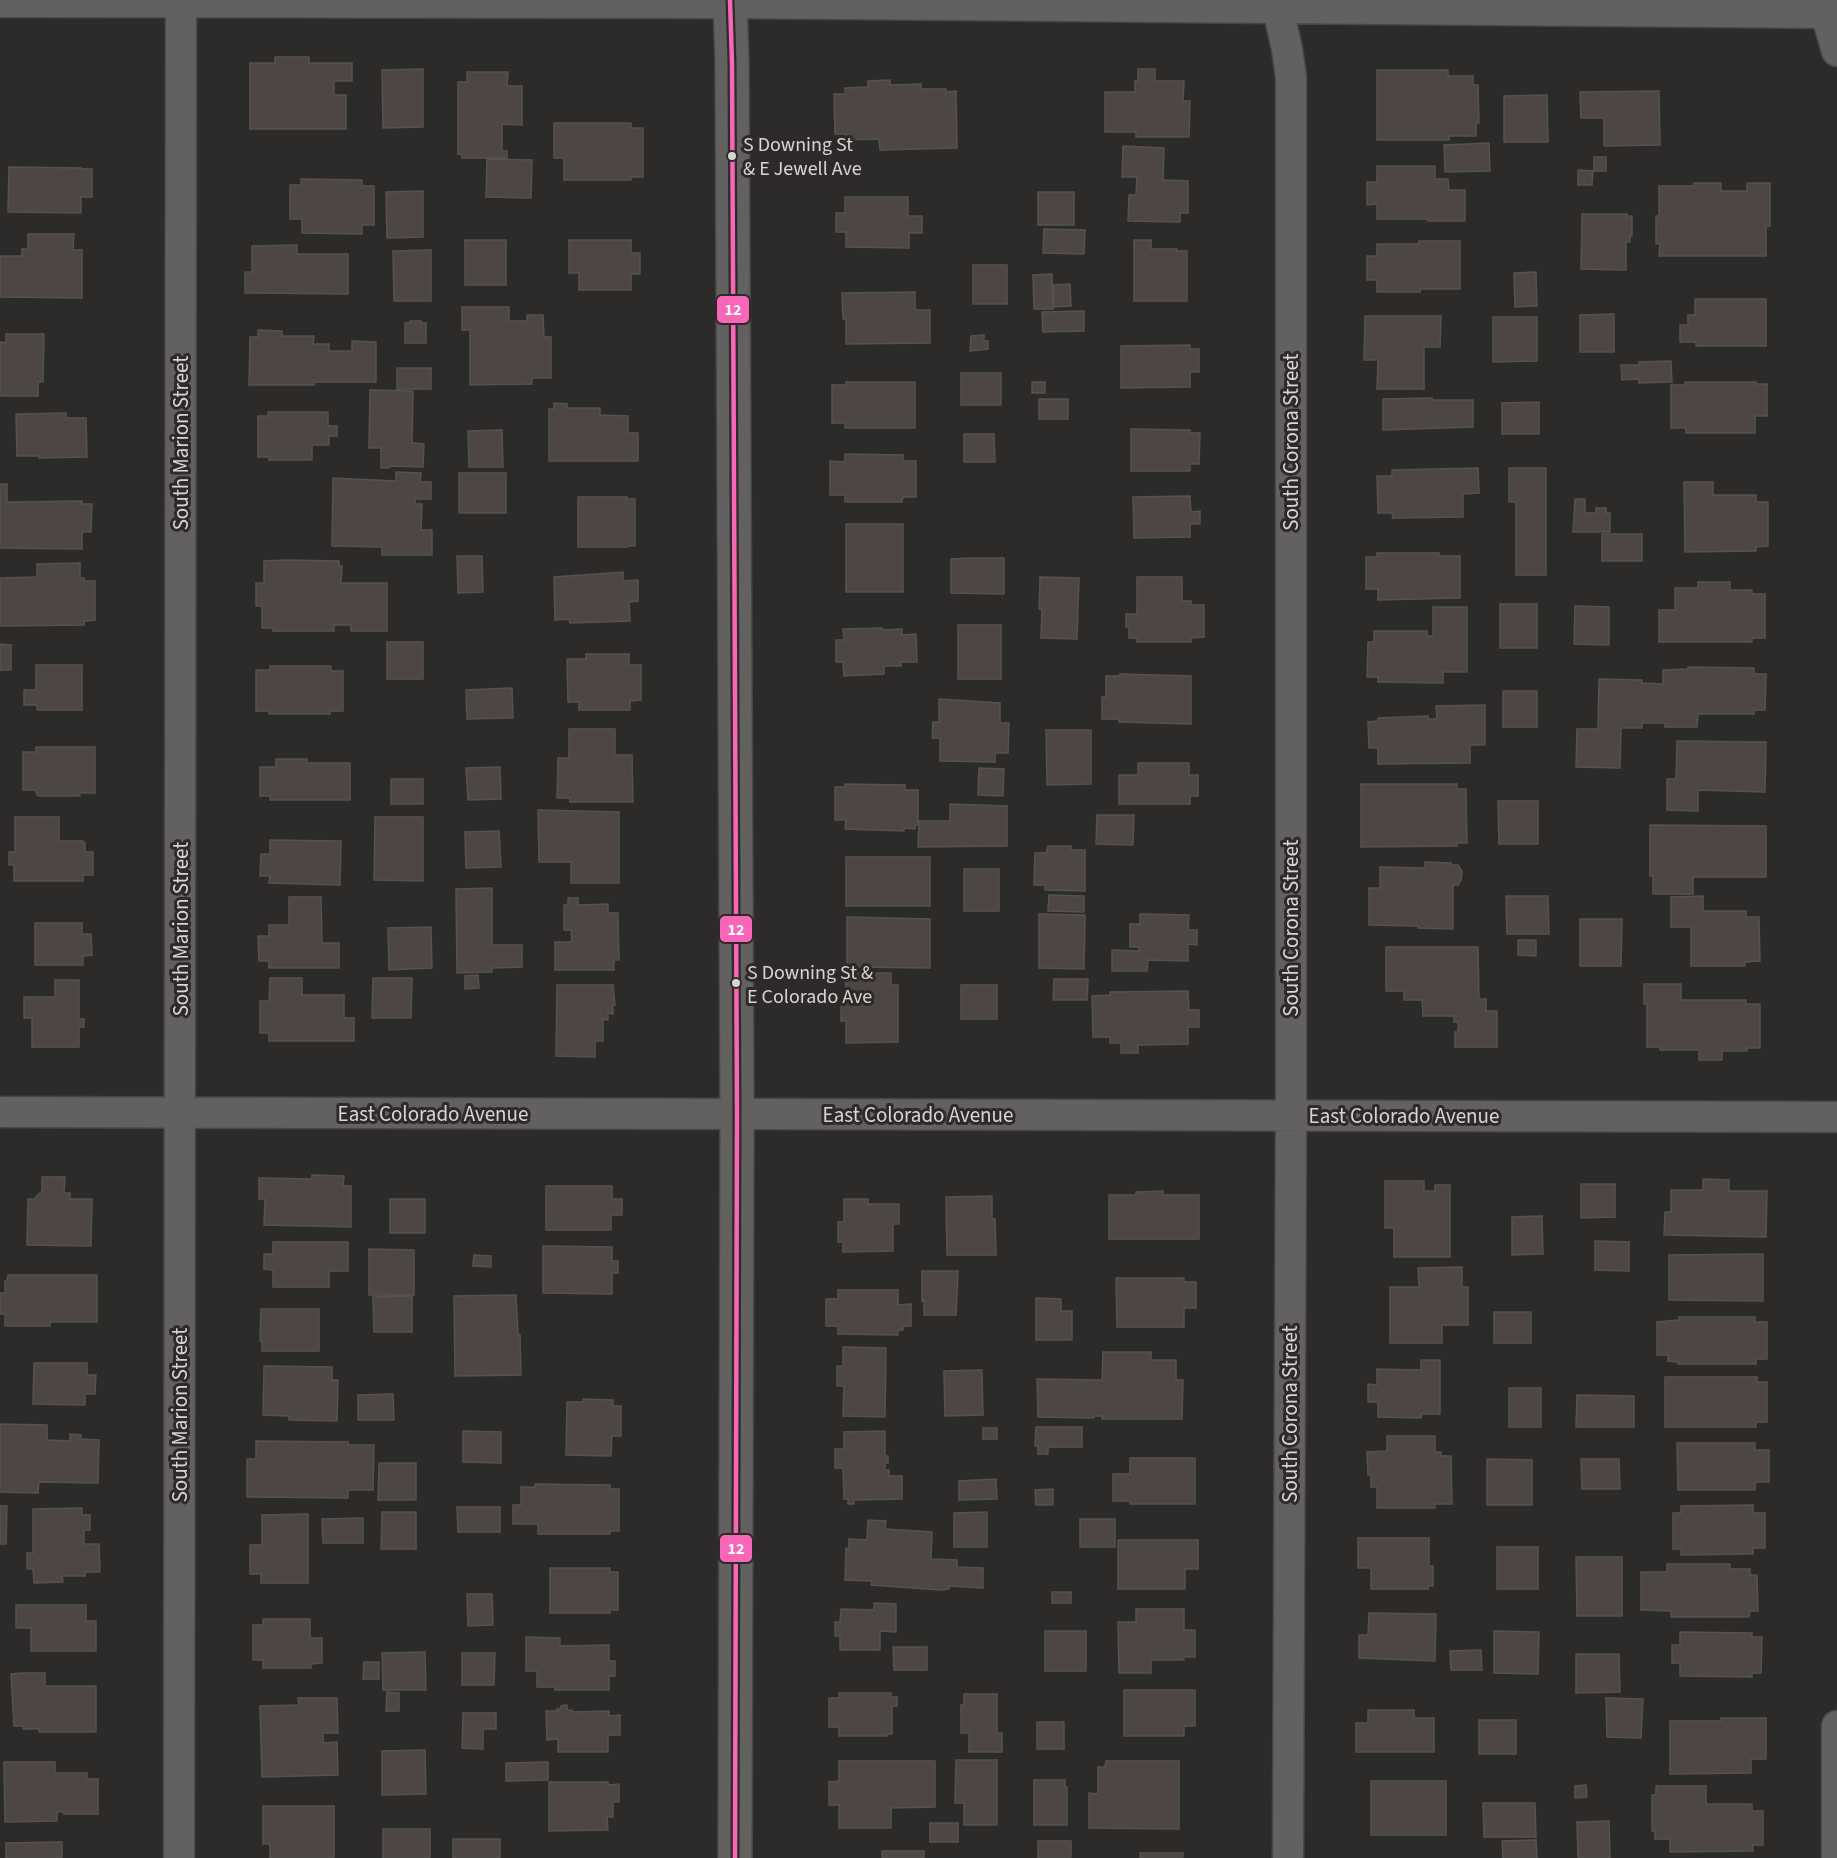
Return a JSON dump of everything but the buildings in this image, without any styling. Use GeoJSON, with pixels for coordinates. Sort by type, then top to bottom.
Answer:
{"type":"FeatureCollection","features":[{"type":"Feature","properties":{"kind":"main road"},"geometry":{"type":"LineString","coordinates":[[730,2],[737,1115],[735,1858]]}},
{"type":"Feature","properties":{"kind":"street","name":"South Marion Street"},"geometry":{"type":"LineString","coordinates":[[179,1858],[181,1]]}},
{"type":"Feature","properties":{"kind":"street"},"geometry":{"type":"LineString","coordinates":[[0,2],[1277,3],[1828,9],[1837,51]]}},
{"type":"Feature","properties":{"kind":"street","name":"South Corona Street"},"geometry":{"type":"LineString","coordinates":[[1277,3],[1291,77],[1288,1858]]}},
{"type":"Feature","properties":{"kind":"street","name":"East Colorado Avenue"},"geometry":{"type":"LineString","coordinates":[[0,1112],[1837,1117]]}},
{"type":"Feature","properties":{"kind":"street"},"geometry":{"type":"LineString","coordinates":[[1837,1726],[1837,1858]]}},
{"type":"Feature","properties":{"kind":"transit line","name":"12"},"geometry":{"type":"LineString","coordinates":[[730,0],[737,1115],[735,1858]]}},
{"type":"Feature","properties":{"kind":"place","name":"S Downing St & E Jewell Ave"},"geometry":{"type":"Point","coordinates":[732,156]}},
{"type":"Feature","properties":{"kind":"place","name":"S Downing St & E Colorado Ave"},"geometry":{"type":"Point","coordinates":[736,983]}}]}
